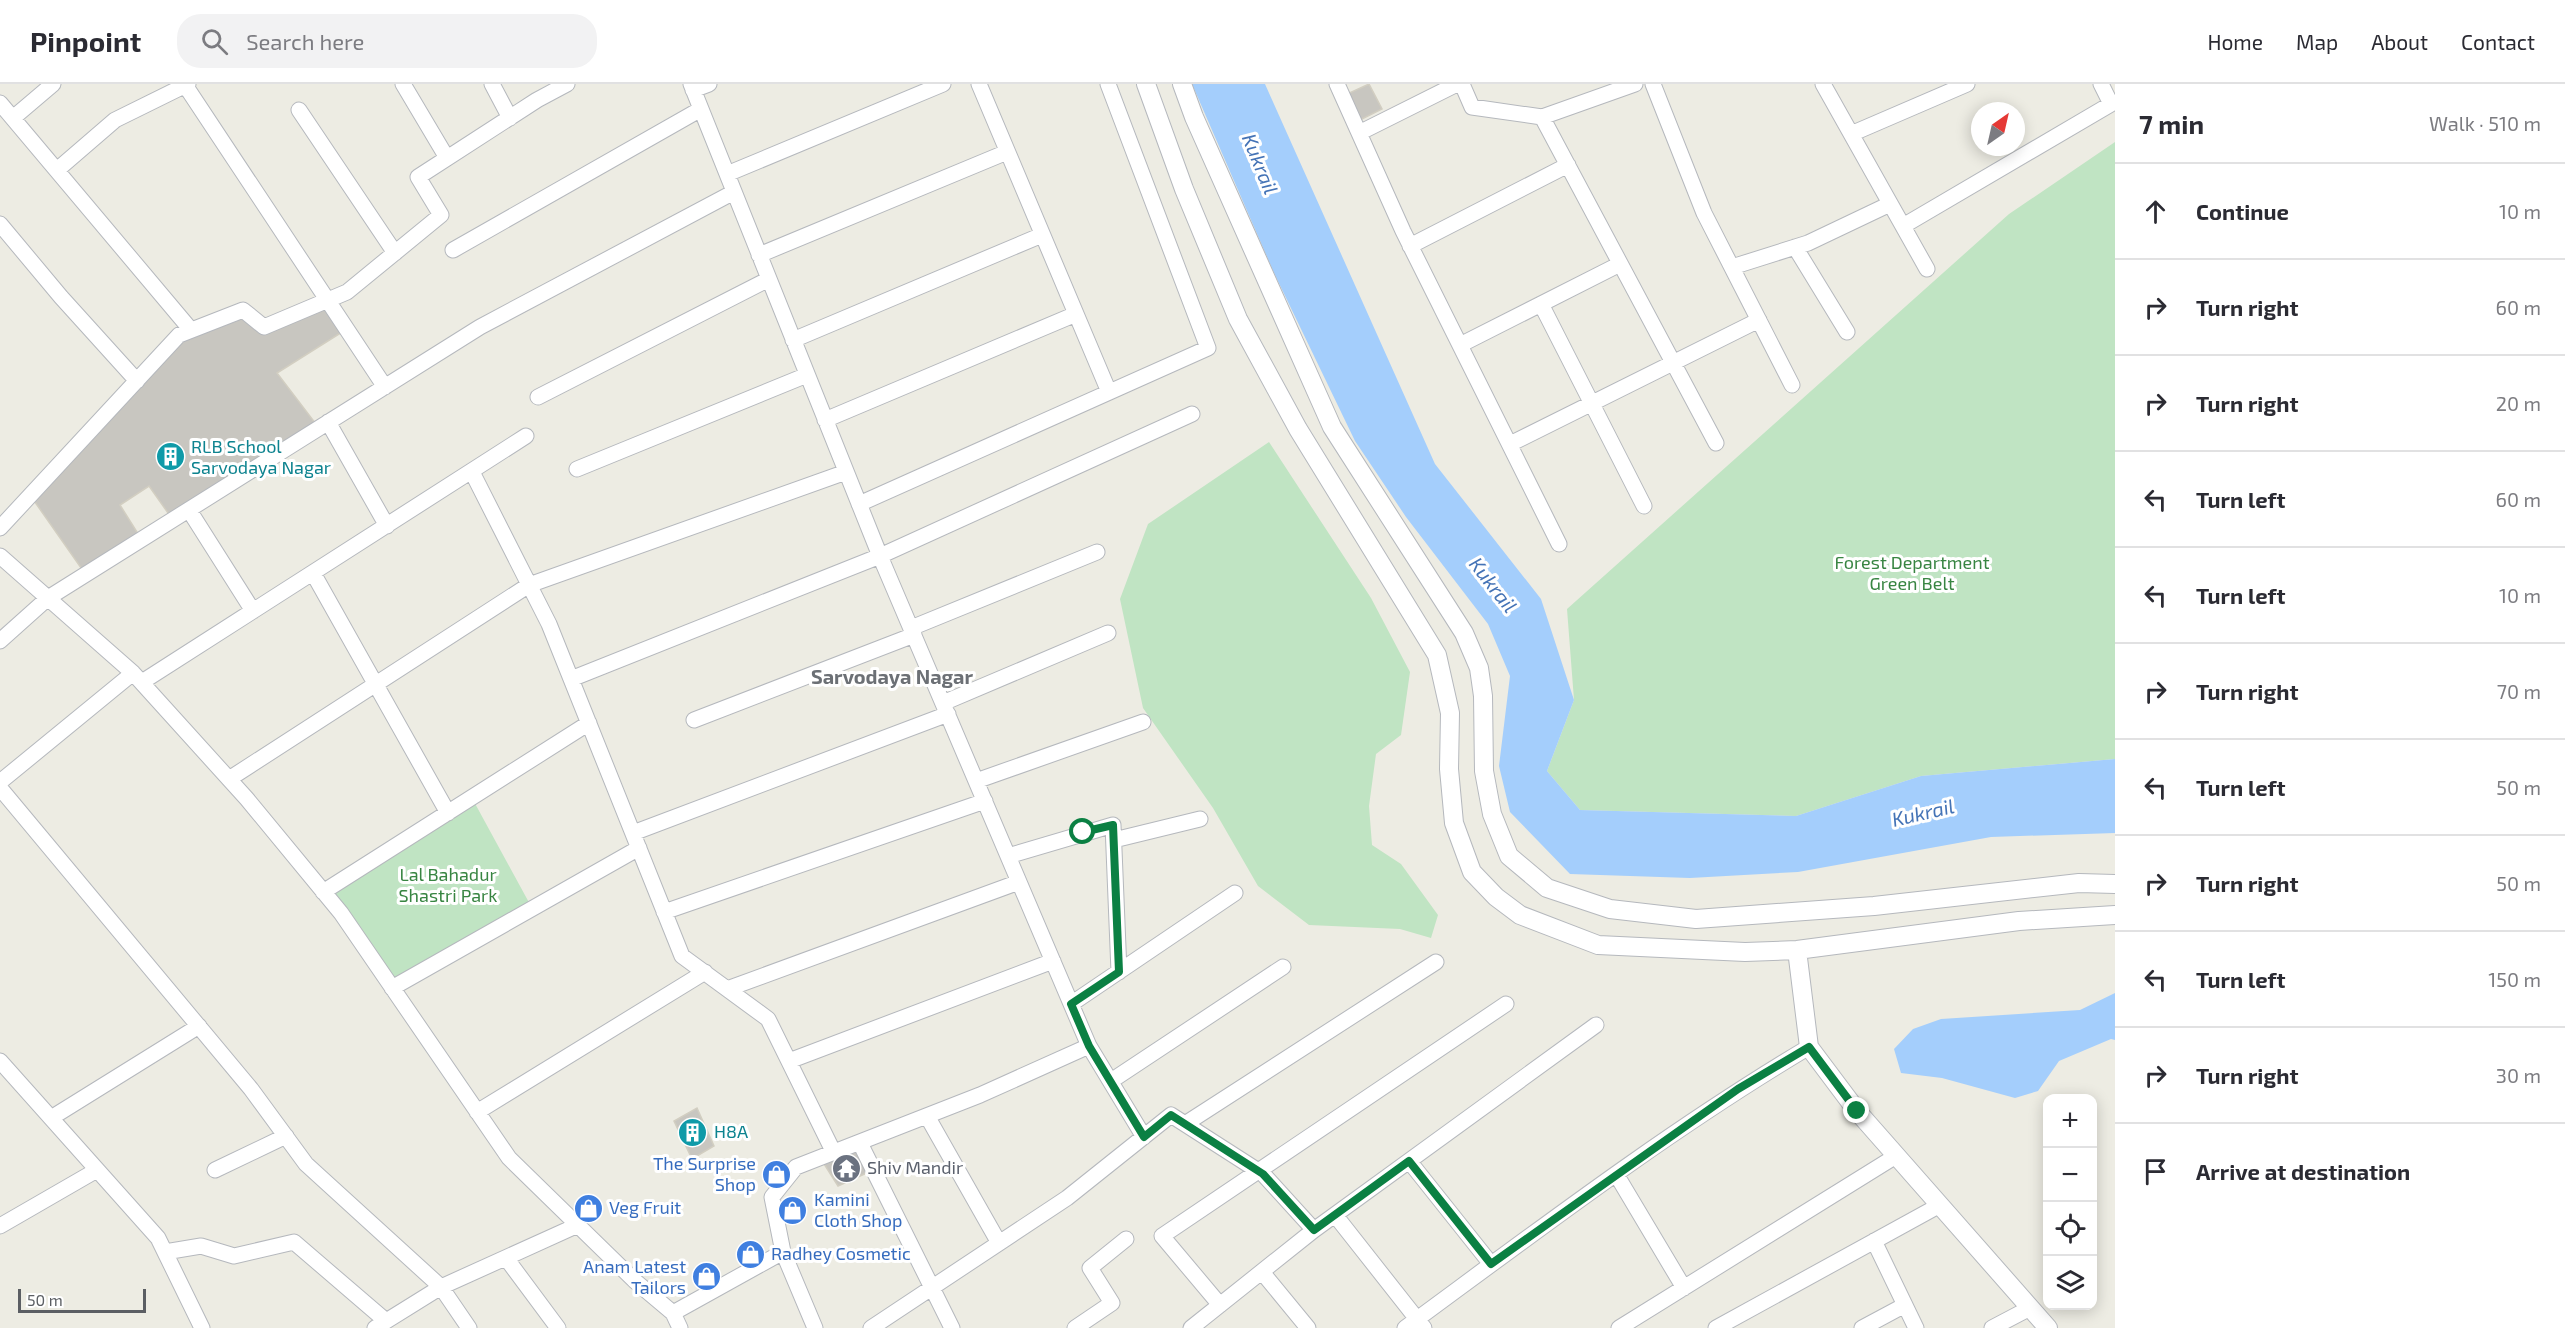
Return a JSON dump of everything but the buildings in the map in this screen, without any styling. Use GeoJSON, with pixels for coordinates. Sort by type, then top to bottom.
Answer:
{"type":"FeatureCollection","features":[{"type":"Feature","properties":{"kind":"street"},"geometry":{"type":"LineString","coordinates":[[13,118],[53,84]]}},
{"type":"Feature","properties":{"kind":"street"},"geometry":{"type":"LineString","coordinates":[[404,84],[447,158]]}},
{"type":"Feature","properties":{"kind":"street"},"geometry":{"type":"LineString","coordinates":[[492,84],[510,118]]}},
{"type":"Feature","properties":{"kind":"street"},"geometry":{"type":"LineString","coordinates":[[0,528],[179,334],[243,310],[264,327],[347,292],[441,214],[418,177],[567,84]]}},
{"type":"Feature","properties":{"kind":"street"},"geometry":{"type":"LineString","coordinates":[[709,84],[692,87],[880,556],[1089,1046],[1144,1137]]}},
{"type":"Feature","properties":{"kind":"street"},"geometry":{"type":"LineString","coordinates":[[727,174],[944,84]]}},
{"type":"Feature","properties":{"kind":"street"},"geometry":{"type":"LineString","coordinates":[[979,84],[1108,392]]}},
{"type":"Feature","properties":{"kind":"street"},"geometry":{"type":"LineString","coordinates":[[859,504],[1208,348],[1108,84]]}},
{"type":"Feature","properties":{"kind":"street"},"geometry":{"type":"LineString","coordinates":[[1146,84],[1184,189],[1238,319],[1303,437],[1437,655],[1450,713],[1449,770],[1454,823],[1472,872],[1496,897],[1520,915],[1598,945],[1745,952],[1797,950],[2019,921],[2115,915]]}},
{"type":"Feature","properties":{"kind":"street"},"geometry":{"type":"LineString","coordinates":[[1182,84],[1194,117],[1332,427],[1464,633],[1479,668],[1483,696],[1484,771],[1492,814],[1509,856],[1547,888],[1610,909],[1696,919],[1874,906],[2079,883],[2115,884]]}},
{"type":"Feature","properties":{"kind":"street"},"geometry":{"type":"LineString","coordinates":[[1337,84],[1410,246],[1559,544]]}},
{"type":"Feature","properties":{"kind":"street"},"geometry":{"type":"LineString","coordinates":[[1359,133],[1457,84]]}},
{"type":"Feature","properties":{"kind":"street"},"geometry":{"type":"LineString","coordinates":[[1462,84],[1472,106],[1542,117],[1635,84]]}},
{"type":"Feature","properties":{"kind":"street"},"geometry":{"type":"LineString","coordinates":[[1653,84],[1704,213],[1792,386]]}},
{"type":"Feature","properties":{"kind":"street"},"geometry":{"type":"LineString","coordinates":[[1823,84],[1927,269]]}},
{"type":"Feature","properties":{"kind":"street"},"geometry":{"type":"LineString","coordinates":[[1851,134],[1967,84]]}},
{"type":"Feature","properties":{"kind":"street"},"geometry":{"type":"LineString","coordinates":[[1903,226],[2110,104],[2101,84]]}},
{"type":"Feature","properties":{"kind":"street"},"geometry":{"type":"LineString","coordinates":[[57,170],[115,120],[186,85],[385,387]]}},
{"type":"Feature","properties":{"kind":"street"},"geometry":{"type":"LineString","coordinates":[[0,103],[191,330]]}},
{"type":"Feature","properties":{"kind":"street"},"geometry":{"type":"LineString","coordinates":[[453,250],[701,109]]}},
{"type":"Feature","properties":{"kind":"street"},"geometry":{"type":"LineString","coordinates":[[299,110],[395,253]]}},
{"type":"Feature","properties":{"kind":"street"},"geometry":{"type":"LineString","coordinates":[[1542,117],[1716,443]]}},
{"type":"Feature","properties":{"kind":"street"},"geometry":{"type":"LineString","coordinates":[[759,255],[1007,152]]}},
{"type":"Feature","properties":{"kind":"street"},"geometry":{"type":"LineString","coordinates":[[1410,246],[1568,165]]}},
{"type":"Feature","properties":{"kind":"street"},"geometry":{"type":"LineString","coordinates":[[0,641],[48,598],[480,327],[734,192]]}},
{"type":"Feature","properties":{"kind":"street"},"geometry":{"type":"LineString","coordinates":[[1732,267],[1795,247],[1890,204]]}},
{"type":"Feature","properties":{"kind":"street"},"geometry":{"type":"LineString","coordinates":[[0,224],[137,381]]}},
{"type":"Feature","properties":{"kind":"street"},"geometry":{"type":"LineString","coordinates":[[793,340],[1042,235]]}},
{"type":"Feature","properties":{"kind":"street"},"geometry":{"type":"LineString","coordinates":[[1795,247],[1847,332]]}},
{"type":"Feature","properties":{"kind":"street"},"geometry":{"type":"LineString","coordinates":[[1460,345],[1620,264]]}},
{"type":"Feature","properties":{"kind":"street"},"geometry":{"type":"LineString","coordinates":[[538,397],[769,279]]}},
{"type":"Feature","properties":{"kind":"street"},"geometry":{"type":"LineString","coordinates":[[1541,304],[1644,506]]}},
{"type":"Feature","properties":{"kind":"street"},"geometry":{"type":"LineString","coordinates":[[825,420],[1076,315]]}},
{"type":"Feature","properties":{"kind":"street"},"geometry":{"type":"LineString","coordinates":[[1510,444],[1759,320]]}},
{"type":"Feature","properties":{"kind":"street"},"geometry":{"type":"LineString","coordinates":[[577,469],[807,375]]}},
{"type":"Feature","properties":{"kind":"street"},"geometry":{"type":"LineString","coordinates":[[572,679],[880,556],[1192,414]]}},
{"type":"Feature","properties":{"kind":"street"},"geometry":{"type":"LineString","coordinates":[[328,422],[387,526]]}},
{"type":"Feature","properties":{"kind":"street"},"geometry":{"type":"LineString","coordinates":[[0,782],[138,678],[253,611],[526,436]]}},
{"type":"Feature","properties":{"kind":"street"},"geometry":{"type":"LineString","coordinates":[[472,472],[549,624],[682,956],[768,1019],[834,1153]]}},
{"type":"Feature","properties":{"kind":"street"},"geometry":{"type":"LineString","coordinates":[[229,779],[530,585],[846,472]]}},
{"type":"Feature","properties":{"kind":"street"},"geometry":{"type":"LineString","coordinates":[[189,510],[253,611]]}},
{"type":"Feature","properties":{"kind":"street"},"geometry":{"type":"LineString","coordinates":[[694,720],[912,632],[1097,552]]}},
{"type":"Feature","properties":{"kind":"street"},"geometry":{"type":"LineString","coordinates":[[0,556],[138,678],[229,779],[323,892],[509,1158],[673,1313],[680,1328]]}},
{"type":"Feature","properties":{"kind":"street"},"geometry":{"type":"LineString","coordinates":[[313,573],[448,813]]}},
{"type":"Feature","properties":{"kind":"street"},"geometry":{"type":"LineString","coordinates":[[392,988],[636,841],[945,709],[1108,633]]}},
{"type":"Feature","properties":{"kind":"street"},"geometry":{"type":"LineString","coordinates":[[976,781],[1143,722]]}},
{"type":"Feature","properties":{"kind":"street"},"geometry":{"type":"LineString","coordinates":[[323,892],[589,723]]}},
{"type":"Feature","properties":{"kind":"street"},"geometry":{"type":"LineString","coordinates":[[0,788],[252,1089],[306,1164],[441,1287],[469,1328]]}},
{"type":"Feature","properties":{"kind":"street"},"geometry":{"type":"LineString","coordinates":[[664,912],[985,801]]}},
{"type":"Feature","properties":{"kind":"street"},"geometry":{"type":"LineString","coordinates":[[1114,840],[1200,819]]}},
{"type":"Feature","properties":{"kind":"street"},"geometry":{"type":"LineString","coordinates":[[1008,856],[1113,825],[1119,972]]}},
{"type":"Feature","properties":{"kind":"street"},"geometry":{"type":"LineString","coordinates":[[727,989],[1019,882]]}},
{"type":"Feature","properties":{"kind":"street"},"geometry":{"type":"LineString","coordinates":[[1071,1004],[1235,893]]}},
{"type":"Feature","properties":{"kind":"street"},"geometry":{"type":"LineString","coordinates":[[1797,950],[1809,1047],[1857,1111],[2048,1328]]}},
{"type":"Feature","properties":{"kind":"street"},"geometry":{"type":"LineString","coordinates":[[789,1061],[1053,961]]}},
{"type":"Feature","properties":{"kind":"street"},"geometry":{"type":"LineString","coordinates":[[1185,1124],[1436,962]]}},
{"type":"Feature","properties":{"kind":"street"},"geometry":{"type":"LineString","coordinates":[[1111,1082],[1283,967]]}},
{"type":"Feature","properties":{"kind":"street"},"geometry":{"type":"LineString","coordinates":[[477,1112],[705,972]]}},
{"type":"Feature","properties":{"kind":"street"},"geometry":{"type":"LineString","coordinates":[[1220,1305],[1162,1236],[1506,1004]]}},
{"type":"Feature","properties":{"kind":"street"},"geometry":{"type":"LineString","coordinates":[[1191,1328],[1314,1230],[1596,1025]]}},
{"type":"Feature","properties":{"kind":"street"},"geometry":{"type":"LineString","coordinates":[[51,1118],[199,1026]]}},
{"type":"Feature","properties":{"kind":"street"},"geometry":{"type":"LineString","coordinates":[[815,1328],[783,1252],[772,1197],[796,1167],[927,1116],[1089,1046]]}},
{"type":"Feature","properties":{"kind":"street"},"geometry":{"type":"LineString","coordinates":[[1335,1215],[1415,1325],[1491,1264],[1617,1174],[1738,1089],[1809,1047]]}},
{"type":"Feature","properties":{"kind":"street"},"geometry":{"type":"LineString","coordinates":[[0,1062],[158,1238],[202,1328]]}},
{"type":"Feature","properties":{"kind":"street"},"geometry":{"type":"LineString","coordinates":[[871,1328],[1067,1198],[1171,1115],[1257,1170],[1314,1230]]}},
{"type":"Feature","properties":{"kind":"street"},"geometry":{"type":"LineString","coordinates":[[927,1116],[999,1243]]}},
{"type":"Feature","properties":{"kind":"street"},"geometry":{"type":"LineString","coordinates":[[215,1170],[286,1136]]}},
{"type":"Feature","properties":{"kind":"street"},"geometry":{"type":"LineString","coordinates":[[860,1143],[952,1328]]}},
{"type":"Feature","properties":{"kind":"street"},"geometry":{"type":"LineString","coordinates":[[1619,1328],[1896,1156]]}},
{"type":"Feature","properties":{"kind":"street"},"geometry":{"type":"LineString","coordinates":[[1409,1161],[1491,1264]]}},
{"type":"Feature","properties":{"kind":"street"},"geometry":{"type":"LineString","coordinates":[[0,1226],[97,1170]]}},
{"type":"Feature","properties":{"kind":"street"},"geometry":{"type":"LineString","coordinates":[[1617,1174],[1684,1288]]}},
{"type":"Feature","properties":{"kind":"street"},"geometry":{"type":"LineString","coordinates":[[1716,1328],[1940,1205]]}},
{"type":"Feature","properties":{"kind":"street"},"geometry":{"type":"LineString","coordinates":[[165,1252],[201,1245],[234,1256],[294,1242],[380,1324],[441,1287],[578,1225]]}},
{"type":"Feature","properties":{"kind":"street"},"geometry":{"type":"LineString","coordinates":[[1075,1328],[1112,1303],[1090,1268],[1126,1239]]}},
{"type":"Feature","properties":{"kind":"street"},"geometry":{"type":"LineString","coordinates":[[1874,1241],[1916,1328]]}},
{"type":"Feature","properties":{"kind":"street"},"geometry":{"type":"LineString","coordinates":[[673,1313],[783,1252]]}},
{"type":"Feature","properties":{"kind":"street"},"geometry":{"type":"LineString","coordinates":[[506,1258],[558,1328]]}},
{"type":"Feature","properties":{"kind":"street"},"geometry":{"type":"LineString","coordinates":[[1262,1272],[1308,1328]]}},
{"type":"Feature","properties":{"kind":"street"},"geometry":{"type":"LineString","coordinates":[[1862,1328],[1905,1305]]}},
{"type":"Feature","properties":{"kind":"street"},"geometry":{"type":"LineString","coordinates":[[1992,1328],[2030,1308]]}},
{"type":"Feature","properties":{"kind":"green space","name":"Forest Department Green Belt"},"geometry":{"type":"Polygon","coordinates":[[[2115,142],[2115,759],[1921,776],[1796,816],[1580,810],[1547,771],[1574,700],[1567,609],[2009,214],[2115,142]]]}},
{"type":"Feature","properties":{"kind":"green space"},"geometry":{"type":"Polygon","coordinates":[[[1269,442],[1371,598],[1410,672],[1401,735],[1376,754],[1369,806],[1372,845],[1401,864],[1438,915],[1431,938],[1400,929],[1309,925],[1258,886],[1213,808],[1143,708],[1120,599],[1148,524],[1269,442]]]}},
{"type":"Feature","properties":{"kind":"green space","name":"Lal Bahadur Shastri Park"},"geometry":{"type":"Polygon","coordinates":[[[472,798],[532,908],[392,988],[323,892],[472,798]]]}},
{"type":"Feature","properties":{"kind":"water","name":"Kukrail"},"geometry":{"type":"Polygon","coordinates":[[[1192,84],[1265,84],[1435,464],[1541,599],[1574,700],[1547,771],[1580,810],[1796,816],[1921,776],[2115,759],[2115,833],[1991,837],[1798,872],[1690,878],[1570,874],[1510,812],[1499,766],[1510,676],[1488,624],[1406,517],[1355,441],[1274,273],[1192,84]]]}},
{"type":"Feature","properties":{"kind":"water"},"geometry":{"type":"Polygon","coordinates":[[[2115,993],[2115,1040],[2111,1039],[2059,1061],[2038,1091],[2015,1098],[1942,1078],[1901,1073],[1894,1049],[1913,1029],[1941,1019],[2080,1010],[2115,993]]]}},
{"type":"Feature","properties":{"kind":"place","name":"RLB School Sarvodaya Nagar"},"geometry":{"type":"Point","coordinates":[170,457]}},
{"type":"Feature","properties":{"kind":"place","name":"H8A"},"geometry":{"type":"Point","coordinates":[693,1132]}},
{"type":"Feature","properties":{"kind":"place","name":"Shiv Mandir"},"geometry":{"type":"Point","coordinates":[846,1168]}},
{"type":"Feature","properties":{"kind":"place","name":"The Surprise Shop"},"geometry":{"type":"Point","coordinates":[777,1174]}},
{"type":"Feature","properties":{"kind":"place","name":"Veg Fruit"},"geometry":{"type":"Point","coordinates":[588,1208]}},
{"type":"Feature","properties":{"kind":"place","name":"Kamini Cloth Shop"},"geometry":{"type":"Point","coordinates":[793,1210]}},
{"type":"Feature","properties":{"kind":"place","name":"Radhey Cosmetic"},"geometry":{"type":"Point","coordinates":[750,1254]}},
{"type":"Feature","properties":{"kind":"place","name":"Anam Latest Tailors"},"geometry":{"type":"Point","coordinates":[707,1277]}},
{"type":"Feature","properties":{"kind":"district","name":"Sarvodaya Nagar"},"geometry":{"type":"Point","coordinates":[892,677]}},
{"type":"Feature","properties":{"kind":"route"},"geometry":{"type":"LineString","coordinates":[[1083,832],[1113,825],[1119,972],[1071,1004],[1089,1046],[1144,1137],[1171,1115],[1263,1174],[1314,1230],[1409,1161],[1491,1264],[1738,1089],[1809,1047],[1857,1111]]}}]}
